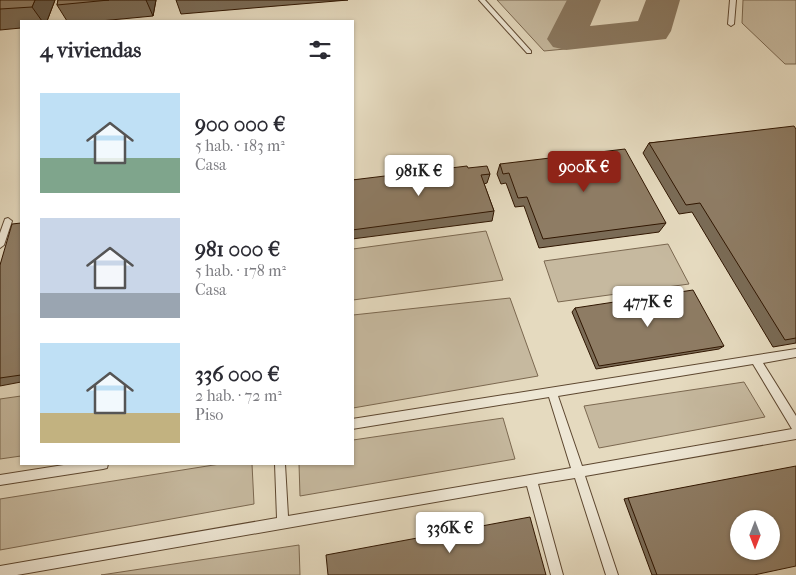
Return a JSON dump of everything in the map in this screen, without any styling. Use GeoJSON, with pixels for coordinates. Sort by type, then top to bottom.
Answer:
{"type":"FeatureCollection","features":[{"type":"Feature","properties":{"kind":"lane"},"geometry":{"type":"LineString","coordinates":[[482,0],[529,52]]}},
{"type":"Feature","properties":{"kind":"lane"},"geometry":{"type":"LineString","coordinates":[[731,24],[734,0]]}},
{"type":"Feature","properties":{"kind":"lane"},"geometry":{"type":"LineString","coordinates":[[0,245],[8,221]]}},
{"type":"Feature","properties":{"kind":"lane"},"geometry":{"type":"LineString","coordinates":[[354,424],[796,353]]}},
{"type":"Feature","properties":{"kind":"lane"},"geometry":{"type":"LineString","coordinates":[[756,360],[796,426]]}},
{"type":"Feature","properties":{"kind":"lane"},"geometry":{"type":"LineString","coordinates":[[552,392],[612,575]]}},
{"type":"Feature","properties":{"kind":"lane"},"geometry":{"type":"LineString","coordinates":[[0,572],[796,434]]}},
{"type":"Feature","properties":{"kind":"lane"},"geometry":{"type":"LineString","coordinates":[[0,480],[97,465]]}},
{"type":"Feature","properties":{"kind":"lane"},"geometry":{"type":"LineString","coordinates":[[280,465],[283,523]]}},
{"type":"Feature","properties":{"kind":"lane"},"geometry":{"type":"LineString","coordinates":[[531,480],[557,575]]}},
{"type":"Feature","properties":{"kind":"shaded area"},"geometry":{"type":"Polygon","coordinates":[[[497,0],[585,0],[566,39],[565,49],[544,51],[497,0]]]}},
{"type":"Feature","properties":{"kind":"shaded area"},"geometry":{"type":"Polygon","coordinates":[[[743,0],[796,0],[796,64],[785,64],[742,23],[743,0]]]}},
{"type":"Feature","properties":{"kind":"shaded area"},"geometry":{"type":"Polygon","coordinates":[[[486,231],[503,280],[354,300],[354,249],[486,231]]]}},
{"type":"Feature","properties":{"kind":"shaded area"},"geometry":{"type":"Polygon","coordinates":[[[668,244],[689,284],[558,302],[544,261],[668,244]]]}},
{"type":"Feature","properties":{"kind":"shaded area"},"geometry":{"type":"Polygon","coordinates":[[[510,298],[538,376],[354,408],[354,315],[510,298]]]}},
{"type":"Feature","properties":{"kind":"shaded area"},"geometry":{"type":"Polygon","coordinates":[[[744,382],[765,417],[599,448],[584,406],[744,382]]]}},
{"type":"Feature","properties":{"kind":"shaded area"},"geometry":{"type":"Polygon","coordinates":[[[20,396],[20,456],[0,459],[0,399],[20,396]]]}},
{"type":"Feature","properties":{"kind":"shaded area"},"geometry":{"type":"Polygon","coordinates":[[[503,418],[515,459],[300,496],[299,465],[354,465],[354,440],[503,418]]]}},
{"type":"Feature","properties":{"kind":"shaded area"},"geometry":{"type":"Polygon","coordinates":[[[214,465],[252,465],[254,504],[0,550],[0,499],[214,465]]]}},
{"type":"Feature","properties":{"kind":"shaded area"},"geometry":{"type":"Polygon","coordinates":[[[299,545],[300,575],[101,575],[299,545]]]}},
{"type":"Feature","properties":{"kind":"building"},"geometry":{"type":"Polygon","coordinates":[[[0,0],[35,0],[32,7],[0,9],[0,0]]]}},
{"type":"Feature","properties":{"kind":"building"},"geometry":{"type":"Polygon","coordinates":[[[58,0],[109,0],[57,5],[58,0]]]}},
{"type":"Feature","properties":{"kind":"building"},"geometry":{"type":"Polygon","coordinates":[[[794,126],[796,129],[796,338],[785,340],[700,203],[686,205],[649,143],[794,126]]]}},
{"type":"Feature","properties":{"kind":"building"},"geometry":{"type":"Polygon","coordinates":[[[625,149],[666,223],[543,239],[527,197],[518,198],[509,173],[503,174],[500,164],[625,149]]]}},
{"type":"Feature","properties":{"kind":"building"},"geometry":{"type":"Polygon","coordinates":[[[467,166],[468,168],[487,166],[490,174],[481,175],[494,211],[354,230],[354,180],[467,166]]]}},
{"type":"Feature","properties":{"kind":"building"},"geometry":{"type":"Polygon","coordinates":[[[20,223],[20,375],[0,378],[0,265],[12,224],[20,223]]]}},
{"type":"Feature","properties":{"kind":"building"},"geometry":{"type":"Polygon","coordinates":[[[693,290],[724,346],[599,366],[575,308],[693,290]]]}},
{"type":"Feature","properties":{"kind":"building"},"geometry":{"type":"Polygon","coordinates":[[[796,466],[796,566],[754,575],[657,575],[628,498],[796,466]]]}},
{"type":"Feature","properties":{"kind":"building"},"geometry":{"type":"Polygon","coordinates":[[[530,517],[546,575],[328,575],[326,555],[530,517]]]}},
{"type":"Feature","properties":{"kind":"taxiway"},"geometry":{"type":"LineString","coordinates":[[584,0],[566,39],[653,31],[663,0]]}}]}
